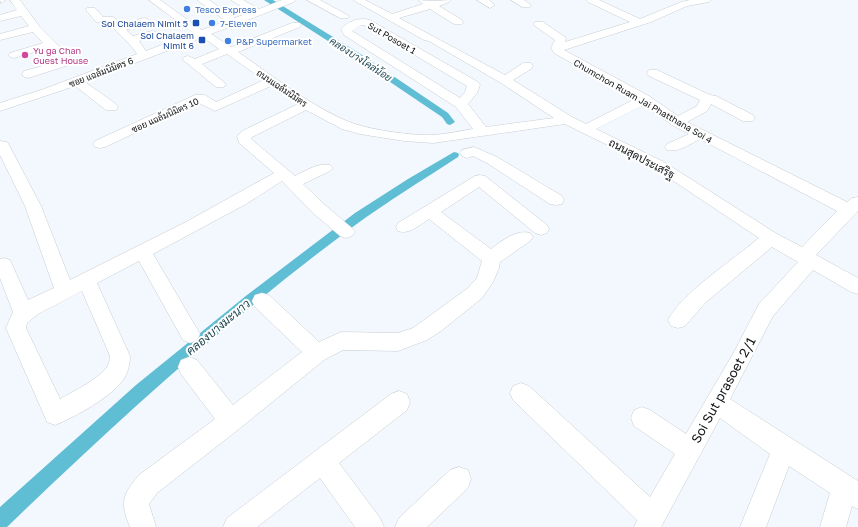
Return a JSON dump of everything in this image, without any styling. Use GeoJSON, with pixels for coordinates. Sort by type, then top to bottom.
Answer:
{"type":"FeatureCollection","features":[{"type":"Feature","properties":{"kind":"street"},"geometry":{"type":"LineString","coordinates":[[15,0],[35,28],[67,60],[65,63],[28,74]]}},
{"type":"Feature","properties":{"kind":"street","name":"ถนนแฉล้มนิมิตร"},"geometry":{"type":"LineString","coordinates":[[154,0],[202,35],[209,37],[307,105],[327,117],[354,128],[379,134],[426,139],[451,137]]}},
{"type":"Feature","properties":{"kind":"street"},"geometry":{"type":"LineString","coordinates":[[202,0],[233,21]]}},
{"type":"Feature","properties":{"kind":"street"},"geometry":{"type":"LineString","coordinates":[[236,0],[257,12]]}},
{"type":"Feature","properties":{"kind":"street","name":"ซอย แฉล้มนิมิตร 6"},"geometry":{"type":"LineString","coordinates":[[0,107],[202,35],[233,21],[291,0]]}},
{"type":"Feature","properties":{"kind":"street"},"geometry":{"type":"LineString","coordinates":[[312,0],[344,16]]}},
{"type":"Feature","properties":{"kind":"street","name":"ถนนสุดประเสริฐ"},"geometry":{"type":"LineString","coordinates":[[358,0],[505,80],[567,120],[659,165],[771,238],[858,287]]}},
{"type":"Feature","properties":{"kind":"street"},"geometry":{"type":"LineString","coordinates":[[390,18],[426,2],[446,0]]}},
{"type":"Feature","properties":{"kind":"street"},"geometry":{"type":"LineString","coordinates":[[516,0],[526,5]]}},
{"type":"Feature","properties":{"kind":"street"},"geometry":{"type":"LineString","coordinates":[[591,0],[639,22]]}},
{"type":"Feature","properties":{"kind":"street"},"geometry":{"type":"LineString","coordinates":[[557,48],[639,22],[679,6],[706,0]]}},
{"type":"Feature","properties":{"kind":"street"},"geometry":{"type":"LineString","coordinates":[[426,2],[458,22]]}},
{"type":"Feature","properties":{"kind":"street"},"geometry":{"type":"LineString","coordinates":[[667,2],[679,6]]}},
{"type":"Feature","properties":{"kind":"street"},"geometry":{"type":"LineString","coordinates":[[91,10],[100,20],[109,19],[120,28],[144,56]]}},
{"type":"Feature","properties":{"kind":"street"},"geometry":{"type":"LineString","coordinates":[[0,18],[23,12]]}},
{"type":"Feature","properties":{"kind":"street"},"geometry":{"type":"LineString","coordinates":[[111,21],[129,16]]}},
{"type":"Feature","properties":{"kind":"street"},"geometry":{"type":"LineString","coordinates":[[120,28],[144,21]]}},
{"type":"Feature","properties":{"kind":"street","name":"Sut Posoet 1"},"geometry":{"type":"LineString","coordinates":[[461,104],[472,93],[474,85],[366,22],[359,22],[346,29],[348,33],[461,104],[482,132]]}},
{"type":"Feature","properties":{"kind":"street"},"geometry":{"type":"LineString","coordinates":[[539,24],[560,38],[557,48]]}},
{"type":"Feature","properties":{"kind":"street"},"geometry":{"type":"LineString","coordinates":[[220,84],[191,61],[229,51],[296,25]]}},
{"type":"Feature","properties":{"kind":"street"},"geometry":{"type":"LineString","coordinates":[[0,37],[35,28]]}},
{"type":"Feature","properties":{"kind":"street"},"geometry":{"type":"LineString","coordinates":[[131,40],[152,34]]}},
{"type":"Feature","properties":{"kind":"street"},"geometry":{"type":"LineString","coordinates":[[14,56],[50,44]]}},
{"type":"Feature","properties":{"kind":"street","name":"Chumchon Ruam Jai Phatthana Soi 4"},"geometry":{"type":"LineString","coordinates":[[557,48],[558,51],[645,100],[678,122],[729,139],[730,142],[725,148],[854,206]]}},
{"type":"Feature","properties":{"kind":"street"},"geometry":{"type":"LineString","coordinates":[[505,80],[527,66]]}},
{"type":"Feature","properties":{"kind":"street"},"geometry":{"type":"LineString","coordinates":[[652,73],[709,100],[711,99],[748,118]]}},
{"type":"Feature","properties":{"kind":"street"},"geometry":{"type":"LineString","coordinates":[[76,81],[111,106]]}},
{"type":"Feature","properties":{"kind":"street","name":"ซอย แฉล้มนิมิตร 10"},"geometry":{"type":"LineString","coordinates":[[100,144],[200,98],[215,107],[272,81]]}},
{"type":"Feature","properties":{"kind":"street"},"geometry":{"type":"LineString","coordinates":[[586,129],[645,100]]}},
{"type":"Feature","properties":{"kind":"street"},"geometry":{"type":"LineString","coordinates":[[678,122],[702,108],[705,102],[709,100]]}},
{"type":"Feature","properties":{"kind":"street"},"geometry":{"type":"LineString","coordinates":[[307,105],[244,136],[244,140],[288,178],[319,209],[342,228]]}},
{"type":"Feature","properties":{"kind":"street"},"geometry":{"type":"LineString","coordinates":[[451,137],[567,120]]}},
{"type":"Feature","properties":{"kind":"street"},"geometry":{"type":"LineString","coordinates":[[672,147],[705,130]]}},
{"type":"Feature","properties":{"kind":"street"},"geometry":{"type":"LineString","coordinates":[[143,527],[135,507],[137,496],[148,484],[317,353],[341,342],[398,342],[420,334],[475,293],[484,282],[492,259],[502,250],[533,233],[480,180],[472,158],[451,137]]}},
{"type":"Feature","properties":{"kind":"street"},"geometry":{"type":"LineString","coordinates":[[2,145],[33,206],[65,292]]}},
{"type":"Feature","properties":{"kind":"street"},"geometry":{"type":"LineString","coordinates":[[467,153],[474,151],[492,160],[556,200]]}},
{"type":"Feature","properties":{"kind":"street"},"geometry":{"type":"LineString","coordinates":[[87,281],[120,356],[120,364],[116,373],[102,385],[55,414],[16,328],[19,318],[31,308],[87,281],[240,200],[288,178],[325,168]]}},
{"type":"Feature","properties":{"kind":"street"},"geometry":{"type":"LineString","coordinates":[[404,227],[480,180]]}},
{"type":"Feature","properties":{"kind":"street","name":"Soi Sut prasoet 2/1"},"geometry":{"type":"LineString","coordinates":[[649,522],[717,403],[766,310],[807,259],[854,206]]}},
{"type":"Feature","properties":{"kind":"street"},"geometry":{"type":"LineString","coordinates":[[429,211],[492,259]]}},
{"type":"Feature","properties":{"kind":"street"},"geometry":{"type":"LineString","coordinates":[[678,320],[698,298],[771,238]]}},
{"type":"Feature","properties":{"kind":"street"},"geometry":{"type":"LineString","coordinates":[[143,252],[190,334]]}},
{"type":"Feature","properties":{"kind":"street"},"geometry":{"type":"LineString","coordinates":[[4,265],[24,314]]}},
{"type":"Feature","properties":{"kind":"street"},"geometry":{"type":"LineString","coordinates":[[262,301],[317,353]]}},
{"type":"Feature","properties":{"kind":"street"},"geometry":{"type":"LineString","coordinates":[[189,367],[231,421]]}},
{"type":"Feature","properties":{"kind":"street"},"geometry":{"type":"LineString","coordinates":[[521,392],[649,522]]}},
{"type":"Feature","properties":{"kind":"street"},"geometry":{"type":"LineString","coordinates":[[236,527],[399,402]]}},
{"type":"Feature","properties":{"kind":"street"},"geometry":{"type":"LineString","coordinates":[[717,403],[784,449],[851,491],[833,527]]}},
{"type":"Feature","properties":{"kind":"street"},"geometry":{"type":"LineString","coordinates":[[642,418],[690,450]]}},
{"type":"Feature","properties":{"kind":"street"},"geometry":{"type":"LineString","coordinates":[[753,526],[784,449]]}},
{"type":"Feature","properties":{"kind":"street"},"geometry":{"type":"LineString","coordinates":[[322,461],[371,527]]}},
{"type":"Feature","properties":{"kind":"street"},"geometry":{"type":"LineString","coordinates":[[408,527],[459,479]]}},
{"type":"Feature","properties":{"kind":"waterway","name":"คลองบางโคล่น้อย"},"geometry":{"type":"LineString","coordinates":[[268,0],[356,55],[445,115],[450,122]]}},
{"type":"Feature","properties":{"kind":"waterway","name":"คลองบางมะนาว"},"geometry":{"type":"LineString","coordinates":[[0,520],[105,422],[178,359],[252,299],[360,216],[454,155]]}},
{"type":"Feature","properties":{"kind":"place","name":"Tesco Express"},"geometry":{"type":"Point","coordinates":[187,9]}},
{"type":"Feature","properties":{"kind":"place","name":"Soi Chalaem Nimit 5"},"geometry":{"type":"Point","coordinates":[196,23]}},
{"type":"Feature","properties":{"kind":"place","name":"7-Eleven"},"geometry":{"type":"Point","coordinates":[212,23]}},
{"type":"Feature","properties":{"kind":"place","name":"Soi Chalaem Nimit 6"},"geometry":{"type":"Point","coordinates":[202,40]}},
{"type":"Feature","properties":{"kind":"place","name":"P&P Supermarket"},"geometry":{"type":"Point","coordinates":[228,41]}},
{"type":"Feature","properties":{"kind":"place","name":"Yu ga Chan Guest House"},"geometry":{"type":"Point","coordinates":[25,55]}}]}
